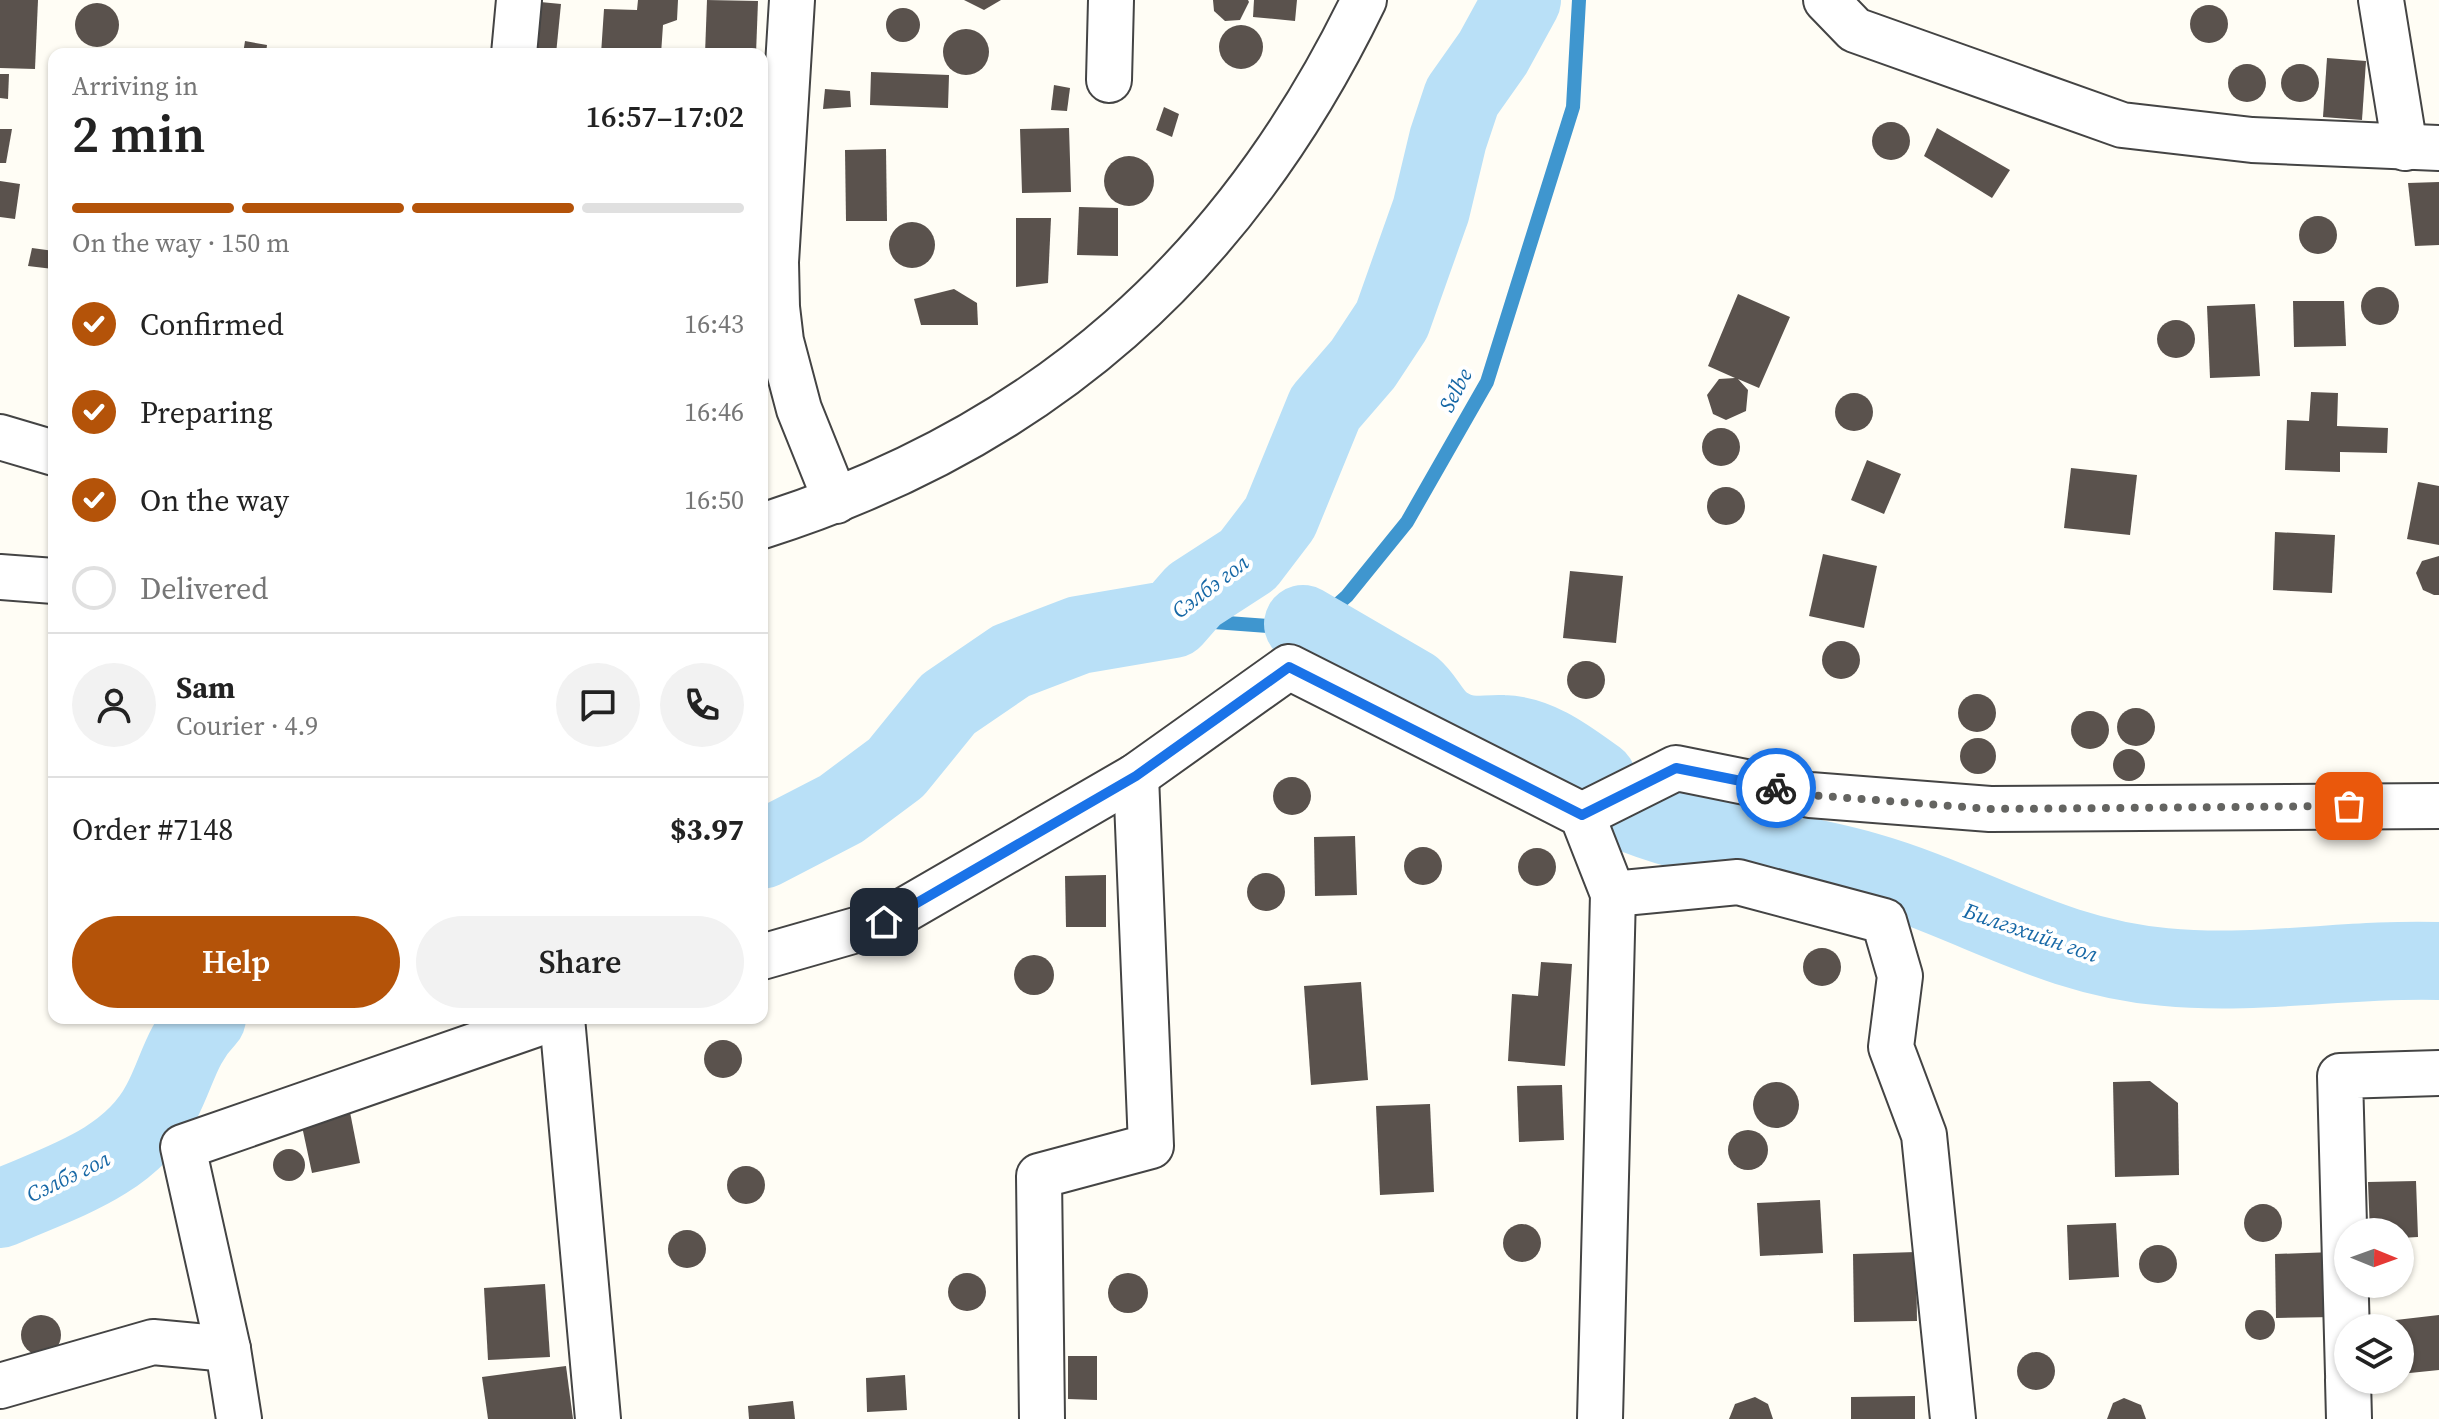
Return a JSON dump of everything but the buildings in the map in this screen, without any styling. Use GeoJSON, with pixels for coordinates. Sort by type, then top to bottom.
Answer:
{"type":"FeatureCollection","features":[{"type":"Feature","properties":{"kind":"street"},"geometry":{"type":"LineString","coordinates":[[515,48],[519,0]]}},
{"type":"Feature","properties":{"kind":"street"},"geometry":{"type":"LineString","coordinates":[[792,0],[776,262],[777,307],[781,341],[799,409],[836,501]]}},
{"type":"Feature","properties":{"kind":"street"},"geometry":{"type":"LineString","coordinates":[[1109,80],[1111,0]]}},
{"type":"Feature","properties":{"kind":"street"},"geometry":{"type":"LineString","coordinates":[[768,524],[836,501],[936,457],[986,429],[1065,375],[1135,315],[1192,261],[1267,168],[1323,80],[1364,0]]}},
{"type":"Feature","properties":{"kind":"street"},"geometry":{"type":"LineString","coordinates":[[1826,0],[1855,30],[2122,125],[2252,140],[2422,148],[2381,0]]}},
{"type":"Feature","properties":{"kind":"street"},"geometry":{"type":"LineString","coordinates":[[0,437],[48,451]]}},
{"type":"Feature","properties":{"kind":"street"},"geometry":{"type":"LineString","coordinates":[[0,577],[48,581]]}},
{"type":"Feature","properties":{"kind":"street"},"geometry":{"type":"LineString","coordinates":[[768,955],[884,922],[1136,776],[1289,667],[1582,815],[1613,894],[1600,1419]]}},
{"type":"Feature","properties":{"kind":"street"},"geometry":{"type":"LineString","coordinates":[[1582,815],[1676,768],[1810,795],[1990,809],[2439,806]]}},
{"type":"Feature","properties":{"kind":"street"},"geometry":{"type":"LineString","coordinates":[[1042,1419],[1039,1176],[1151,1146],[1136,776]]}},
{"type":"Feature","properties":{"kind":"street"},"geometry":{"type":"LineString","coordinates":[[1613,894],[1738,882],[1884,921],[1900,976],[1891,1047],[1924,1135],[1953,1419]]}},
{"type":"Feature","properties":{"kind":"street"},"geometry":{"type":"LineString","coordinates":[[239,1419],[228,1349],[183,1147],[537,1024]]}},
{"type":"Feature","properties":{"kind":"street"},"geometry":{"type":"LineString","coordinates":[[563,1024],[598,1419]]}},
{"type":"Feature","properties":{"kind":"street"},"geometry":{"type":"LineString","coordinates":[[2346,1314],[2340,1076],[2439,1073]]}},
{"type":"Feature","properties":{"kind":"street"},"geometry":{"type":"LineString","coordinates":[[0,1386],[153,1342],[228,1349]]}},
{"type":"Feature","properties":{"kind":"street"},"geometry":{"type":"LineString","coordinates":[[2348,1394],[2349,1419]]}},
{"type":"Feature","properties":{"kind":"waterway","name":"Сэлбэ гол"},"geometry":{"type":"LineString","coordinates":[[768,847],[841,809],[896,768],[948,704],[1011,661],[1079,635],[1173,619],[1194,595],[1248,560],[1280,518],[1325,408],[1363,364],[1392,320],[1431,210],[1462,97],[1493,53],[1522,0]]}},
{"type":"Feature","properties":{"kind":"waterway","name":"Selbe"},"geometry":{"type":"LineString","coordinates":[[1173,619],[1268,626],[1303,624],[1328,613],[1347,596],[1407,522],[1487,382],[1573,107],[1579,0]]}},
{"type":"Feature","properties":{"kind":"waterway","name":"Билгэхийн гол"},"geometry":{"type":"LineString","coordinates":[[1303,624],[1413,688],[1439,720],[1450,728],[1470,734],[1516,735],[1541,743],[1597,779]]}},
{"type":"Feature","properties":{"kind":"waterway","name":"Билгэхийн гол"},"geometry":{"type":"LineString","coordinates":[[1635,815],[1692,833],[1866,871],[1905,883],[2048,940],[2123,961],[2199,969],[2439,961]]}},
{"type":"Feature","properties":{"kind":"waterway","name":"Сэлбэ гол"},"geometry":{"type":"LineString","coordinates":[[0,1209],[91,1169],[131,1141],[148,1124],[161,1103],[185,1049],[202,1024]]}},
{"type":"Feature","properties":{"kind":"way so far"},"geometry":{"type":"LineString","coordinates":[[1776,788],[1810,795],[1990,809],[2349,806]]}},
{"type":"Feature","properties":{"kind":"route"},"geometry":{"type":"LineString","coordinates":[[884,922],[1136,776],[1289,667],[1582,815],[1676,768],[1776,788]]}}]}
